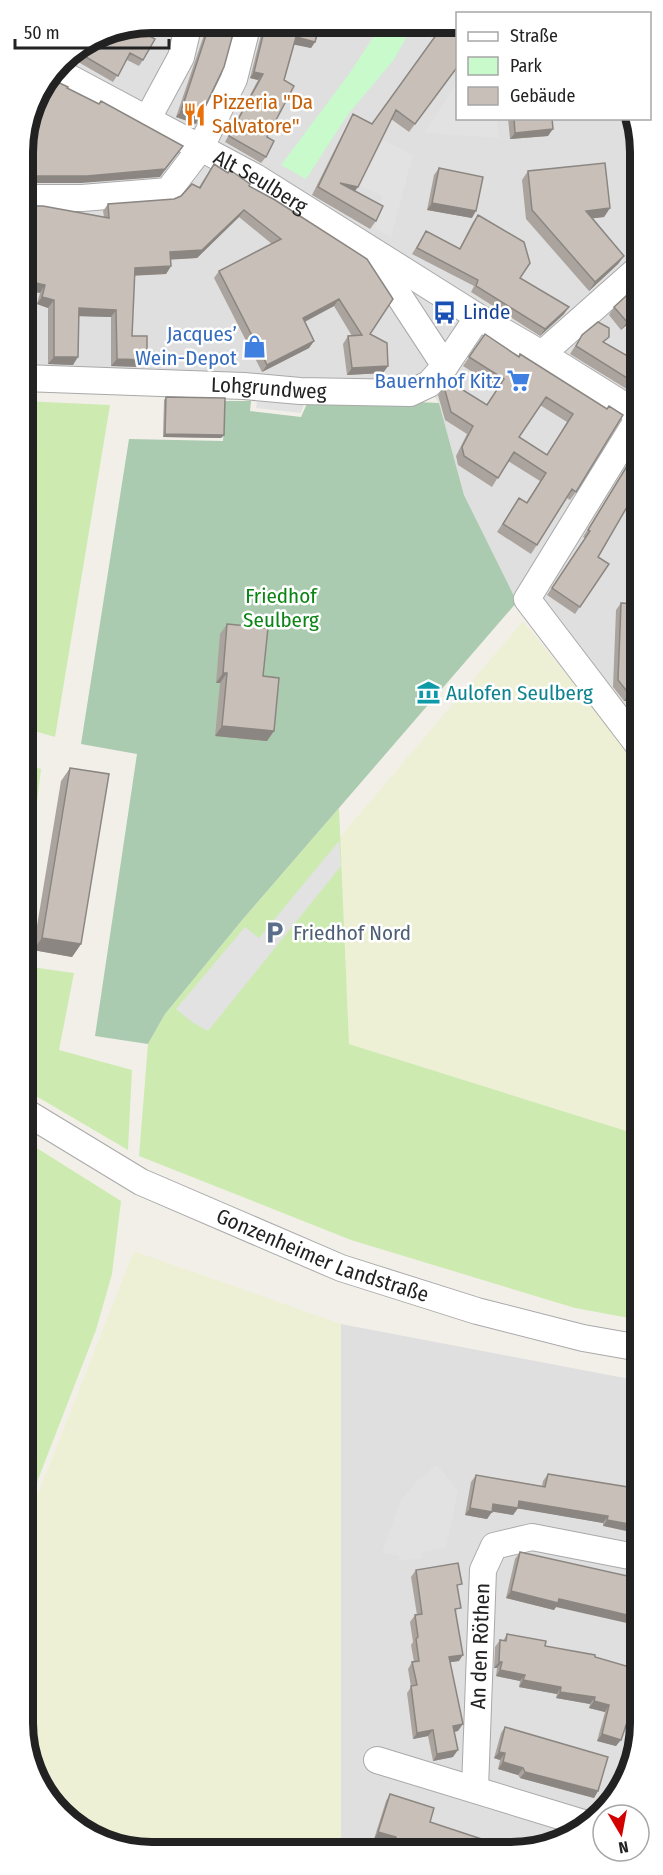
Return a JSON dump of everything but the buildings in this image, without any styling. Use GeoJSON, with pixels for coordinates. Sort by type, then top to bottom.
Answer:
{"type":"FeatureCollection","features":[{"type":"Feature","properties":{"kind":"street"},"geometry":{"type":"LineString","coordinates":[[147,120],[181,57],[187,33]]}},
{"type":"Feature","properties":{"kind":"street"},"geometry":{"type":"LineString","coordinates":[[33,198],[82,198],[168,191],[200,149],[234,79],[246,33]]}},
{"type":"Feature","properties":{"kind":"street","name":"Alt Seulberg"},"geometry":{"type":"LineString","coordinates":[[63,74],[257,178],[478,317],[542,354],[630,412]]}},
{"type":"Feature","properties":{"kind":"street","name":"Alt Seulberg"},"geometry":{"type":"LineString","coordinates":[[367,248],[445,366]]}},
{"type":"Feature","properties":{"kind":"street"},"geometry":{"type":"LineString","coordinates":[[542,354],[630,276]]}},
{"type":"Feature","properties":{"kind":"street","name":"Lohgrundweg"},"geometry":{"type":"LineString","coordinates":[[33,378],[244,386],[300,391],[410,393],[429,384],[445,366],[478,317]]}},
{"type":"Feature","properties":{"kind":"street","name":"Alt Seulberg"},"geometry":{"type":"LineString","coordinates":[[630,430],[527,599],[630,734]]}},
{"type":"Feature","properties":{"kind":"street","name":"Gonzenheimer Landstraße"},"geometry":{"type":"LineString","coordinates":[[33,1116],[141,1182],[341,1268],[477,1311],[583,1338],[630,1346]]}},
{"type":"Feature","properties":{"kind":"street","name":"An den Röthen"},"geometry":{"type":"LineString","coordinates":[[475,1788],[483,1570],[494,1546],[532,1537],[630,1556]]}},
{"type":"Feature","properties":{"kind":"street"},"geometry":{"type":"LineString","coordinates":[[377,1760],[578,1820]]}},
{"type":"Feature","properties":{"kind":"shaded area"},"geometry":{"type":"Polygon","coordinates":[[[145,33],[456,33],[456,120],[626,120],[630,145],[630,728],[517,602],[464,495],[439,403],[427,385],[33,374],[33,145],[37,121],[45,100],[68,68],[86,53],[107,42],[145,33]]]}},
{"type":"Feature","properties":{"kind":"shaded area"},"geometry":{"type":"Polygon","coordinates":[[[456,85],[456,120],[497,120],[499,138],[424,133],[456,85]]]}},
{"type":"Feature","properties":{"kind":"shaded area"},"geometry":{"type":"Polygon","coordinates":[[[383,140],[413,155],[391,237],[375,228],[383,196],[361,186],[383,140]]]}},
{"type":"Feature","properties":{"kind":"shaded area"},"geometry":{"type":"Polygon","coordinates":[[[258,395],[306,397],[301,413],[256,408],[258,395]]]}},
{"type":"Feature","properties":{"kind":"shaded area","name":"Friedhof Nord"},"geometry":{"type":"Polygon","coordinates":[[[339,841],[341,866],[208,1031],[176,1009],[245,927],[259,938],[339,841]]]}},
{"type":"Feature","properties":{"kind":"shaded area"},"geometry":{"type":"Polygon","coordinates":[[[341,1324],[630,1379],[630,1730],[626,1754],[610,1789],[598,1803],[591,1803],[591,1810],[583,1817],[549,1836],[511,1842],[341,1842],[341,1324]]]}},
{"type":"Feature","properties":{"kind":"shaded area"},"geometry":{"type":"Polygon","coordinates":[[[437,1465],[458,1491],[446,1547],[422,1552],[422,1558],[399,1561],[399,1556],[382,1553],[400,1502],[415,1483],[437,1465]]]}},
{"type":"Feature","properties":{"kind":"green space"},"geometry":{"type":"Polygon","coordinates":[[[376,33],[409,33],[393,61],[349,113],[306,179],[281,165],[349,74],[376,33]]]}},
{"type":"Feature","properties":{"kind":"green space","name":"Friedhof Seulberg"},"geometry":{"type":"Polygon","coordinates":[[[310,397],[439,403],[464,495],[517,602],[243,919],[165,1014],[148,1044],[95,1036],[137,754],[81,744],[129,439],[223,441],[225,401],[251,401],[250,411],[301,417],[310,397]]]}},
{"type":"Feature","properties":{"kind":"green space"},"geometry":{"type":"Polygon","coordinates":[[[33,401],[110,405],[55,737],[33,731],[33,401]]]}},
{"type":"Feature","properties":{"kind":"green space"},"geometry":{"type":"Polygon","coordinates":[[[523,621],[630,753],[630,1132],[349,1044],[340,837],[523,621]]]}},
{"type":"Feature","properties":{"kind":"green space"},"geometry":{"type":"Polygon","coordinates":[[[33,767],[41,769],[33,835],[33,767]]]}},
{"type":"Feature","properties":{"kind":"green space"},"geometry":{"type":"Polygon","coordinates":[[[339,808],[349,1044],[630,1132],[630,1318],[575,1308],[351,1240],[139,1156],[148,1044],[165,1014],[339,808]]]}},
{"type":"Feature","properties":{"kind":"green space"},"geometry":{"type":"Polygon","coordinates":[[[33,967],[74,973],[59,1050],[132,1070],[128,1150],[33,1094],[33,967]]]}},
{"type":"Feature","properties":{"kind":"green space"},"geometry":{"type":"Polygon","coordinates":[[[33,1146],[121,1201],[112,1274],[96,1330],[33,1492],[33,1146]]]}},
{"type":"Feature","properties":{"kind":"green space"},"geometry":{"type":"Polygon","coordinates":[[[134,1251],[341,1324],[341,1842],[145,1842],[129,1840],[100,1830],[68,1807],[45,1775],[35,1746],[33,1730],[33,1507],[134,1251]]]}},
{"type":"Feature","properties":{"kind":"place","name":"Pizzeria \"Da Salvatore\""},"geometry":{"type":"Point","coordinates":[194,114]}},
{"type":"Feature","properties":{"kind":"place","name":"Linde"},"geometry":{"type":"Point","coordinates":[445,312]}},
{"type":"Feature","properties":{"kind":"place","name":"Jacques’ Wein-Depot"},"geometry":{"type":"Point","coordinates":[255,346]}},
{"type":"Feature","properties":{"kind":"place","name":"Bauernhof Kitz"},"geometry":{"type":"Point","coordinates":[519,381]}},
{"type":"Feature","properties":{"kind":"place","name":"Aulofen Seulberg"},"geometry":{"type":"Point","coordinates":[428,693]}},
{"type":"Feature","properties":{"kind":"place","name":"Friedhof Nord"},"geometry":{"type":"Point","coordinates":[275,933]}}]}
